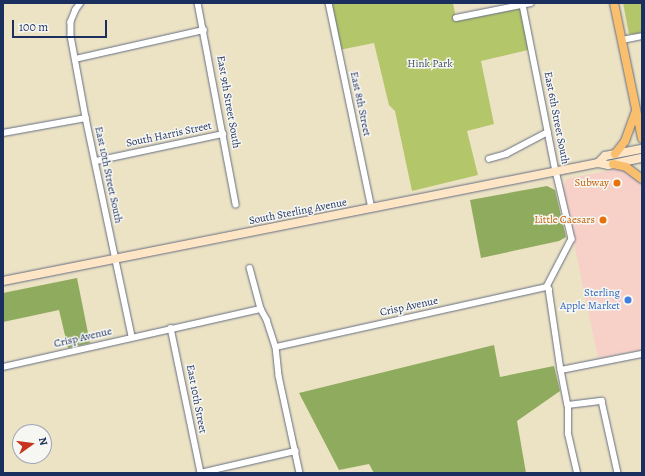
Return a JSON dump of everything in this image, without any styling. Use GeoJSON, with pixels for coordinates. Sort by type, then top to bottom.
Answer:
{"type":"FeatureCollection","features":[{"type":"Feature","properties":{"kind":"main road"},"geometry":{"type":"LineString","coordinates":[[614,3],[642,138]]}},
{"type":"Feature","properties":{"kind":"main road"},"geometry":{"type":"LineString","coordinates":[[615,154],[624,142],[636,110]]}},
{"type":"Feature","properties":{"kind":"main road","name":"South Sterling Avenue"},"geometry":{"type":"LineString","coordinates":[[598,162],[605,156],[642,148]]}},
{"type":"Feature","properties":{"kind":"main road","name":"South Sterling Avenue"},"geometry":{"type":"LineString","coordinates":[[3,282],[598,162],[613,164],[642,158]]}},
{"type":"Feature","properties":{"kind":"main road"},"geometry":{"type":"LineString","coordinates":[[613,164],[626,167],[642,179]]}},
{"type":"Feature","properties":{"kind":"street","name":"East 10th Street South"},"geometry":{"type":"LineString","coordinates":[[81,3],[73,17],[71,36],[86,118],[132,336]]}},
{"type":"Feature","properties":{"kind":"street","name":"East 9th Street South"},"geometry":{"type":"LineString","coordinates":[[198,3],[236,204]]}},
{"type":"Feature","properties":{"kind":"street","name":"East 8th Street"},"geometry":{"type":"LineString","coordinates":[[329,3],[372,208]]}},
{"type":"Feature","properties":{"kind":"street"},"geometry":{"type":"LineString","coordinates":[[456,18],[531,3]]}},
{"type":"Feature","properties":{"kind":"street","name":"East 6th Street South"},"geometry":{"type":"LineString","coordinates":[[523,5],[556,171],[572,239],[547,287]]}},
{"type":"Feature","properties":{"kind":"street"},"geometry":{"type":"LineString","coordinates":[[75,59],[204,30]]}},
{"type":"Feature","properties":{"kind":"street"},"geometry":{"type":"LineString","coordinates":[[622,40],[642,36]]}},
{"type":"Feature","properties":{"kind":"street"},"geometry":{"type":"LineString","coordinates":[[3,133],[86,118]]}},
{"type":"Feature","properties":{"kind":"street"},"geometry":{"type":"LineString","coordinates":[[489,159],[506,154],[548,132]]}},
{"type":"Feature","properties":{"kind":"street","name":"South Harris Street"},"geometry":{"type":"LineString","coordinates":[[96,161],[223,134]]}},
{"type":"Feature","properties":{"kind":"street"},"geometry":{"type":"LineString","coordinates":[[250,268],[261,308],[267,320],[276,347],[279,376],[300,473]]}},
{"type":"Feature","properties":{"kind":"street"},"geometry":{"type":"LineString","coordinates":[[547,287],[549,289],[561,370],[568,405],[568,434],[577,473]]}},
{"type":"Feature","properties":{"kind":"street","name":"Crisp Avenue"},"geometry":{"type":"LineString","coordinates":[[276,347],[547,287]]}},
{"type":"Feature","properties":{"kind":"street","name":"Crisp Avenue"},"geometry":{"type":"LineString","coordinates":[[3,367],[132,336],[261,308]]}},
{"type":"Feature","properties":{"kind":"street","name":"East 10th Street"},"geometry":{"type":"LineString","coordinates":[[171,328],[200,473]]}},
{"type":"Feature","properties":{"kind":"street"},"geometry":{"type":"LineString","coordinates":[[561,370],[642,354]]}},
{"type":"Feature","properties":{"kind":"street"},"geometry":{"type":"LineString","coordinates":[[568,405],[602,401],[618,473]]}},
{"type":"Feature","properties":{"kind":"street"},"geometry":{"type":"LineString","coordinates":[[200,473],[295,451]]}},
{"type":"Feature","properties":{"kind":"shaded area"},"geometry":{"type":"Polygon","coordinates":[[[623,169],[639,181],[642,189],[642,350],[598,358],[562,186],[567,179],[623,169]]]}},
{"type":"Feature","properties":{"kind":"green space","name":"Hink Park"},"geometry":{"type":"Polygon","coordinates":[[[332,3],[453,3],[456,18],[523,5],[532,49],[481,61],[494,124],[467,131],[478,175],[412,191],[395,111],[389,105],[374,43],[339,50],[332,3]]]}},
{"type":"Feature","properties":{"kind":"green space"},"geometry":{"type":"Polygon","coordinates":[[[623,3],[642,3],[642,34],[629,34],[623,3]]]}},
{"type":"Feature","properties":{"kind":"green space"},"geometry":{"type":"Polygon","coordinates":[[[547,186],[555,190],[566,237],[559,241],[481,258],[470,200],[547,186]]]}},
{"type":"Feature","properties":{"kind":"green space"},"geometry":{"type":"Polygon","coordinates":[[[77,278],[90,343],[68,348],[59,310],[3,322],[3,293],[77,278]]]}},
{"type":"Feature","properties":{"kind":"green space"},"geometry":{"type":"Polygon","coordinates":[[[494,345],[500,377],[554,366],[560,391],[517,421],[526,473],[374,473],[369,464],[339,470],[299,393],[494,345]]]}},
{"type":"Feature","properties":{"kind":"place","name":"Subway"},"geometry":{"type":"Point","coordinates":[617,183]}},
{"type":"Feature","properties":{"kind":"place","name":"Little Caesars"},"geometry":{"type":"Point","coordinates":[603,220]}},
{"type":"Feature","properties":{"kind":"place","name":"Sterling Apple Market"},"geometry":{"type":"Point","coordinates":[628,300]}}]}
